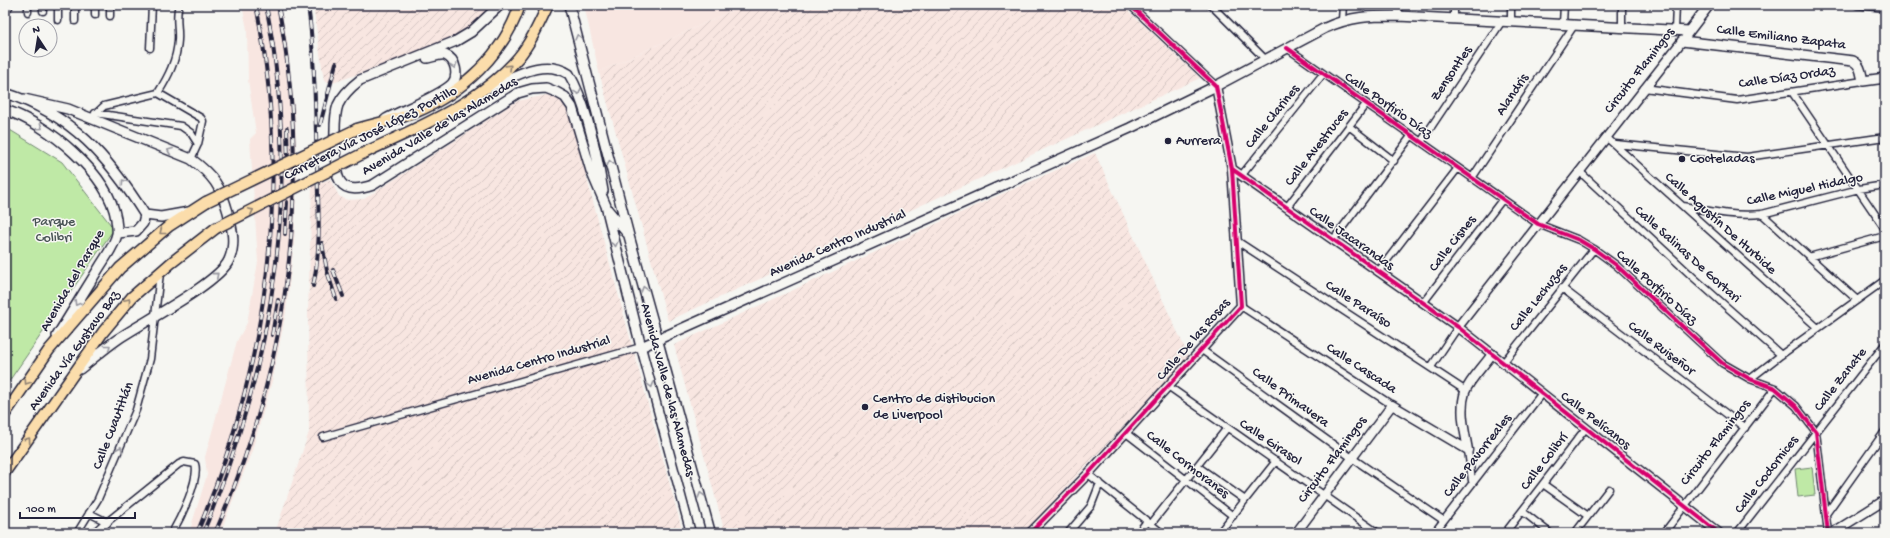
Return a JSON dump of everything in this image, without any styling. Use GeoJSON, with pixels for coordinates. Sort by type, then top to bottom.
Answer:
{"type":"FeatureCollection","features":[{"type":"Feature","properties":{"kind":"main road","name":"Avenida Valle de las Alamedas"},"geometry":{"type":"LineString","coordinates":[[500,5],[471,32],[456,41],[360,80],[349,89],[337,108],[335,121],[336,174],[340,182],[348,189],[360,190],[373,185],[518,93],[532,89],[546,88],[565,97],[572,107],[591,171],[606,206],[641,347]]}},
{"type":"Feature","properties":{"kind":"main road","name":"Carretera Vía José López Portillo"},"geometry":{"type":"LineString","coordinates":[[206,202],[357,129],[415,113],[449,96],[473,77],[498,48],[515,18],[520,5]]}},
{"type":"Feature","properties":{"kind":"main road","name":"Carretera Vía José López Portillo"},"geometry":{"type":"LineString","coordinates":[[216,228],[368,151],[438,118],[487,88],[518,58],[535,32],[548,5]]}},
{"type":"Feature","properties":{"kind":"main road","name":"Avenida Valle de las Alamedas"},"geometry":{"type":"LineString","coordinates":[[569,5],[629,236],[658,340]]}},
{"type":"Feature","properties":{"kind":"main road"},"geometry":{"type":"LineString","coordinates":[[1690,31],[1709,5]]}},
{"type":"Feature","properties":{"kind":"main road","name":"Circuito Flamingos"},"geometry":{"type":"LineString","coordinates":[[1342,20],[1360,16],[1398,16],[1563,23],[1690,31]]}},
{"type":"Feature","properties":{"kind":"main road","name":"Avenida Centro Industrial"},"geometry":{"type":"LineString","coordinates":[[641,347],[1077,152],[1216,86],[1342,20]]}},
{"type":"Feature","properties":{"kind":"main road","name":"Circuito Flamingos"},"geometry":{"type":"LineString","coordinates":[[1682,41],[1690,31]]}},
{"type":"Feature","properties":{"kind":"main road","name":"Calle Emiliano Zapata"},"geometry":{"type":"LineString","coordinates":[[1682,41],[1853,61],[1858,63],[1863,81]]}},
{"type":"Feature","properties":{"kind":"main road"},"geometry":{"type":"LineString","coordinates":[[382,121],[439,92],[452,83],[456,75],[455,66],[446,55],[438,55],[406,65],[395,65]]}},
{"type":"Feature","properties":{"kind":"main road"},"geometry":{"type":"LineString","coordinates":[[487,88],[538,68],[555,66],[569,74],[581,99],[599,168],[606,206],[629,236]]}},
{"type":"Feature","properties":{"kind":"main road","name":"Calle Díaz Ordaz"},"geometry":{"type":"LineString","coordinates":[[1863,81],[1885,78]]}},
{"type":"Feature","properties":{"kind":"main road"},"geometry":{"type":"LineString","coordinates":[[5,93],[24,99],[57,105],[93,116],[191,159],[206,170],[217,183],[224,197],[233,231],[233,245],[228,261],[218,274],[117,339],[77,371]]}},
{"type":"Feature","properties":{"kind":"main road"},"geometry":{"type":"LineString","coordinates":[[24,99],[76,130],[102,155],[125,184],[145,215],[143,223],[136,231],[118,233]]}},
{"type":"Feature","properties":{"kind":"main road","name":"Avenida del Parque"},"geometry":{"type":"LineString","coordinates":[[5,110],[35,123],[57,139],[88,168],[101,184],[114,207],[118,233],[49,350]]}},
{"type":"Feature","properties":{"kind":"main road","name":"Avenida Vía Gustavo Baz"},"geometry":{"type":"LineString","coordinates":[[5,414],[49,350],[120,268],[147,243],[206,202]]}},
{"type":"Feature","properties":{"kind":"main road"},"geometry":{"type":"LineString","coordinates":[[145,215],[161,217],[191,211]]}},
{"type":"Feature","properties":{"kind":"main road","name":"Avenida Vía Gustavo Baz"},"geometry":{"type":"LineString","coordinates":[[5,472],[103,332],[132,297],[160,272],[216,228]]}},
{"type":"Feature","properties":{"kind":"street"},"geometry":{"type":"LineString","coordinates":[[58,5],[58,18]]}},
{"type":"Feature","properties":{"kind":"street"},"geometry":{"type":"LineString","coordinates":[[75,5],[75,21]]}},
{"type":"Feature","properties":{"kind":"street"},"geometry":{"type":"LineString","coordinates":[[95,5],[95,15]]}},
{"type":"Feature","properties":{"kind":"street"},"geometry":{"type":"LineString","coordinates":[[110,5],[110,16]]}},
{"type":"Feature","properties":{"kind":"street"},"geometry":{"type":"LineString","coordinates":[[150,48],[152,5]]}},
{"type":"Feature","properties":{"kind":"street"},"geometry":{"type":"LineString","coordinates":[[158,93],[168,76],[175,58],[178,40],[179,5]]}},
{"type":"Feature","properties":{"kind":"street"},"geometry":{"type":"LineString","coordinates":[[1130,5],[1216,86]]}},
{"type":"Feature","properties":{"kind":"street"},"geometry":{"type":"LineString","coordinates":[[1211,5],[1266,60]]}},
{"type":"Feature","properties":{"kind":"street"},"geometry":{"type":"LineString","coordinates":[[1342,20],[1343,5]]}},
{"type":"Feature","properties":{"kind":"street"},"geometry":{"type":"LineString","coordinates":[[1398,5],[1398,16]]}},
{"type":"Feature","properties":{"kind":"street"},"geometry":{"type":"LineString","coordinates":[[1454,5],[1454,18]]}},
{"type":"Feature","properties":{"kind":"street"},"geometry":{"type":"LineString","coordinates":[[1507,21],[1511,5]]}},
{"type":"Feature","properties":{"kind":"street"},"geometry":{"type":"LineString","coordinates":[[1563,23],[1564,5]]}},
{"type":"Feature","properties":{"kind":"street"},"geometry":{"type":"LineString","coordinates":[[1622,5],[1622,27]]}},
{"type":"Feature","properties":{"kind":"street"},"geometry":{"type":"LineString","coordinates":[[1674,30],[1676,5]]}},
{"type":"Feature","properties":{"kind":"street"},"geometry":{"type":"LineString","coordinates":[[1857,5],[1885,8]]}},
{"type":"Feature","properties":{"kind":"street","name":"Zensontles"},"geometry":{"type":"LineString","coordinates":[[1421,142],[1507,21]]}},
{"type":"Feature","properties":{"kind":"street","name":"Alandris"},"geometry":{"type":"LineString","coordinates":[[1472,178],[1575,24]]}},
{"type":"Feature","properties":{"kind":"street","name":"Circuito Flamingos"},"geometry":{"type":"LineString","coordinates":[[1431,367],[1458,327],[1682,41]]}},
{"type":"Feature","properties":{"kind":"street","name":"Calle Porfirio Díaz"},"geometry":{"type":"LineString","coordinates":[[1287,48],[1538,224],[1579,240],[1594,249],[1616,265],[1722,363],[1750,379],[1775,388],[1796,406],[1816,432]]}},
{"type":"Feature","properties":{"kind":"street","name":"Calle Clarines"},"geometry":{"type":"LineString","coordinates":[[1241,176],[1323,74]]}},
{"type":"Feature","properties":{"kind":"street","name":"Calle Díaz Ordaz"},"geometry":{"type":"LineString","coordinates":[[1644,88],[1737,100],[1863,81]]}},
{"type":"Feature","properties":{"kind":"street","name":"Calle De las Rosas"},"geometry":{"type":"LineString","coordinates":[[1030,533],[1088,474],[1241,306],[1232,169],[1216,86]]}},
{"type":"Feature","properties":{"kind":"street"},"geometry":{"type":"LineString","coordinates":[[1792,92],[1885,229]]}},
{"type":"Feature","properties":{"kind":"street"},"geometry":{"type":"LineString","coordinates":[[93,116],[104,106],[158,93],[201,118],[204,125],[191,159]]}},
{"type":"Feature","properties":{"kind":"street","name":"Calle Avestruces"},"geometry":{"type":"LineString","coordinates":[[1287,207],[1350,127],[1366,104]]}},
{"type":"Feature","properties":{"kind":"street"},"geometry":{"type":"LineString","coordinates":[[93,116],[181,126],[191,133],[198,144]]}},
{"type":"Feature","properties":{"kind":"street"},"geometry":{"type":"LineString","coordinates":[[1350,127],[1394,161]]}},
{"type":"Feature","properties":{"kind":"street"},"geometry":{"type":"LineString","coordinates":[[1333,240],[1394,161],[1412,135]]}},
{"type":"Feature","properties":{"kind":"street","name":"Calle Agustín De Iturbide"},"geometry":{"type":"LineString","coordinates":[[1606,137],[1818,328]]}},
{"type":"Feature","properties":{"kind":"street"},"geometry":{"type":"LineString","coordinates":[[1614,144],[1747,157],[1885,137]]}},
{"type":"Feature","properties":{"kind":"street"},"geometry":{"type":"LineString","coordinates":[[1378,272],[1458,168]]}},
{"type":"Feature","properties":{"kind":"street","name":"Calle Jacarandas"},"geometry":{"type":"LineString","coordinates":[[1232,169],[1458,327]]}},
{"type":"Feature","properties":{"kind":"street","name":"Calle Salinas De Gortari"},"geometry":{"type":"LineString","coordinates":[[1579,171],[1780,355]]}},
{"type":"Feature","properties":{"kind":"street","name":"Calle Miguel Hidalgo"},"geometry":{"type":"LineString","coordinates":[[1683,206],[1733,215],[1762,214],[1859,189],[1885,185]]}},
{"type":"Feature","properties":{"kind":"street","name":"Calle Cisnes"},"geometry":{"type":"LineString","coordinates":[[1423,303],[1502,200]]}},
{"type":"Feature","properties":{"kind":"street"},"geometry":{"type":"LineString","coordinates":[[1762,214],[1856,299]]}},
{"type":"Feature","properties":{"kind":"street"},"geometry":{"type":"LineString","coordinates":[[1809,257],[1885,236]]}},
{"type":"Feature","properties":{"kind":"street","name":"Calle Paraíso"},"geometry":{"type":"LineString","coordinates":[[1237,241],[1466,391]]}},
{"type":"Feature","properties":{"kind":"street","name":"Calle Lechuzas"},"geometry":{"type":"LineString","coordinates":[[1503,363],[1594,249]]}},
{"type":"Feature","properties":{"kind":"street","name":"Calle Cuautitlán"},"geometry":{"type":"LineString","coordinates":[[76,533],[98,499],[136,410],[150,359],[160,272]]}},
{"type":"Feature","properties":{"kind":"street"},"geometry":{"type":"LineString","coordinates":[[1750,379],[1856,299],[1885,280]]}},
{"type":"Feature","properties":{"kind":"street","name":"Calle Ruiseñor"},"geometry":{"type":"LineString","coordinates":[[1562,288],[1745,428]]}},
{"type":"Feature","properties":{"kind":"street","name":"Calle Cascada"},"geometry":{"type":"LineString","coordinates":[[1241,306],[1392,405],[1468,450]]}},
{"type":"Feature","properties":{"kind":"street","name":"Calle Pelícanos"},"geometry":{"type":"LineString","coordinates":[[1458,327],[1719,533]]}},
{"type":"Feature","properties":{"kind":"street","name":"Avenida Valle de las Alamedas"},"geometry":{"type":"LineString","coordinates":[[658,340],[711,533]]}},
{"type":"Feature","properties":{"kind":"street","name":"Calle Zanate"},"geometry":{"type":"LineString","coordinates":[[1816,432],[1885,344]]}},
{"type":"Feature","properties":{"kind":"street","name":"Avenida Valle de las Alamedas"},"geometry":{"type":"LineString","coordinates":[[641,347],[691,533]]}},
{"type":"Feature","properties":{"kind":"street","name":"Avenida Centro Industrial"},"geometry":{"type":"LineString","coordinates":[[323,437],[641,347]]}},
{"type":"Feature","properties":{"kind":"street","name":"Calle Primavera"},"geometry":{"type":"LineString","coordinates":[[1202,350],[1352,458],[1443,520]]}},
{"type":"Feature","properties":{"kind":"street"},"geometry":{"type":"LineString","coordinates":[[1472,481],[1462,413],[1466,391],[1492,354]]}},
{"type":"Feature","properties":{"kind":"street","name":"Calle Girasol"},"geometry":{"type":"LineString","coordinates":[[1168,386],[1378,533]]}},
{"type":"Feature","properties":{"kind":"street","name":"Circuito Flamingos"},"geometry":{"type":"LineString","coordinates":[[1664,533],[1775,388]]}},
{"type":"Feature","properties":{"kind":"street","name":"Calle Pavorreales"},"geometry":{"type":"LineString","coordinates":[[1435,532],[1472,481],[1542,394]]}},
{"type":"Feature","properties":{"kind":"street","name":"Circuito Flamingos"},"geometry":{"type":"LineString","coordinates":[[1296,533],[1392,405]]}},
{"type":"Feature","properties":{"kind":"street"},"geometry":{"type":"LineString","coordinates":[[1138,533],[1149,523],[1198,466],[1227,428]]}},
{"type":"Feature","properties":{"kind":"street","name":"Calle Colibrí"},"geometry":{"type":"LineString","coordinates":[[1505,533],[1586,428]]}},
{"type":"Feature","properties":{"kind":"street"},"geometry":{"type":"LineString","coordinates":[[1826,514],[1885,431]]}},
{"type":"Feature","properties":{"kind":"street"},"geometry":{"type":"LineString","coordinates":[[1816,432],[1828,533]]}},
{"type":"Feature","properties":{"kind":"street","name":"Calle Codornices"},"geometry":{"type":"LineString","coordinates":[[1737,533],[1816,432]]}},
{"type":"Feature","properties":{"kind":"street","name":"Calle Cormoranes"},"geometry":{"type":"LineString","coordinates":[[1126,433],[1233,516]]}},
{"type":"Feature","properties":{"kind":"street"},"geometry":{"type":"LineString","coordinates":[[1219,533],[1276,461]]}},
{"type":"Feature","properties":{"kind":"street"},"geometry":{"type":"LineString","coordinates":[[98,531],[179,464],[184,462],[195,464],[197,469],[184,512],[172,533]]}},
{"type":"Feature","properties":{"kind":"street"},"geometry":{"type":"LineString","coordinates":[[1198,466],[1245,500]]}},
{"type":"Feature","properties":{"kind":"street"},"geometry":{"type":"LineString","coordinates":[[1088,474],[1162,533]]}},
{"type":"Feature","properties":{"kind":"street"},"geometry":{"type":"LineString","coordinates":[[1068,533],[1091,506],[1100,483]]}},
{"type":"Feature","properties":{"kind":"street"},"geometry":{"type":"LineString","coordinates":[[1544,484],[1588,516]]}},
{"type":"Feature","properties":{"kind":"street"},"geometry":{"type":"LineString","coordinates":[[1575,533],[1609,489]]}},
{"type":"Feature","properties":{"kind":"street"},"geometry":{"type":"LineString","coordinates":[[1832,533],[1881,506],[1885,500]]}},
{"type":"Feature","properties":{"kind":"street"},"geometry":{"type":"LineString","coordinates":[[1522,511],[1550,533]]}},
{"type":"Feature","properties":{"kind":"street"},"geometry":{"type":"LineString","coordinates":[[89,513],[107,522]]}},
{"type":"Feature","properties":{"kind":"street"},"geometry":{"type":"LineString","coordinates":[[98,531],[109,533]]}},
{"type":"Feature","properties":{"kind":"shaded area"},"geometry":{"type":"Polygon","coordinates":[[[242,5],[280,5],[287,41],[295,115],[297,170],[294,243],[286,312],[272,381],[251,454],[220,533],[189,533],[207,475],[205,457],[237,341],[247,323],[258,262],[250,139],[256,133],[248,80],[247,29],[242,5]]]}},
{"type":"Feature","properties":{"kind":"shaded area"},"geometry":{"type":"Polygon","coordinates":[[[313,5],[496,5],[469,30],[452,40],[333,83],[324,81],[313,5]]]}},
{"type":"Feature","properties":{"kind":"shaded area"},"geometry":{"type":"Polygon","coordinates":[[[584,5],[744,5],[599,72],[584,5]]]}},
{"type":"Feature","properties":{"kind":"shaded area"},"geometry":{"type":"Polygon","coordinates":[[[744,5],[1122,5],[1200,78],[668,321],[599,72],[744,5]]]}},
{"type":"Feature","properties":{"kind":"shaded area"},"geometry":{"type":"Polygon","coordinates":[[[547,95],[559,99],[569,113],[683,533],[275,533],[309,432],[308,314],[312,186],[330,179],[339,196],[347,200],[364,199],[517,101],[547,95]]]}},
{"type":"Feature","properties":{"kind":"shaded area"},"geometry":{"type":"Polygon","coordinates":[[[1095,153],[1189,357],[1025,531],[1014,533],[725,533],[674,345],[977,205],[1095,153]]]}},
{"type":"Feature","properties":{"kind":"green space","name":"Parque Colibri"},"geometry":{"type":"Polygon","coordinates":[[[5,127],[62,162],[114,229],[5,387],[5,127]]]}},
{"type":"Feature","properties":{"kind":"green space"},"geometry":{"type":"Polygon","coordinates":[[[1812,467],[1815,495],[1798,497],[1795,469],[1812,467]]]}},
{"type":"Feature","properties":{"kind":"railway"},"geometry":{"type":"LineString","coordinates":[[197,533],[221,470],[241,406],[256,340],[267,274],[272,207],[272,139],[267,72],[256,5]]}},
{"type":"Feature","properties":{"kind":"railway"},"geometry":{"type":"LineString","coordinates":[[203,533],[228,469],[248,404],[264,339],[275,274],[281,207],[281,141],[277,73],[266,5]]}},
{"type":"Feature","properties":{"kind":"railway"},"geometry":{"type":"LineString","coordinates":[[215,533],[240,470],[261,405],[277,340],[287,274],[293,207],[293,140],[288,73],[278,5]]}},
{"type":"Feature","properties":{"kind":"railway"},"geometry":{"type":"LineString","coordinates":[[308,5],[313,64],[319,210],[318,256],[313,286]]}},
{"type":"Feature","properties":{"kind":"railway"},"geometry":{"type":"LineString","coordinates":[[320,125],[336,63]]}},
{"type":"Feature","properties":{"kind":"railway"},"geometry":{"type":"LineString","coordinates":[[287,128],[288,166]]}},
{"type":"Feature","properties":{"kind":"railway"},"geometry":{"type":"LineString","coordinates":[[285,234],[287,202]]}},
{"type":"Feature","properties":{"kind":"railway"},"geometry":{"type":"LineString","coordinates":[[322,243],[327,271],[336,299]]}},
{"type":"Feature","properties":{"kind":"railway"},"geometry":{"type":"LineString","coordinates":[[333,270],[343,296]]}},
{"type":"Feature","properties":{"kind":"railway"},"geometry":{"type":"LineString","coordinates":[[272,335],[278,300]]}},
{"type":"Feature","properties":{"kind":"cycle path"},"geometry":{"type":"LineString","coordinates":[[1030,533],[1088,474],[1241,306],[1232,169],[1216,86],[1130,5]]}},
{"type":"Feature","properties":{"kind":"cycle path"},"geometry":{"type":"LineString","coordinates":[[1287,48],[1538,224],[1579,240],[1594,249],[1616,265],[1722,363],[1750,379],[1775,388],[1796,406],[1816,432],[1828,533]]}},
{"type":"Feature","properties":{"kind":"cycle path"},"geometry":{"type":"LineString","coordinates":[[1232,169],[1458,327],[1719,533]]}},
{"type":"Feature","properties":{"kind":"place","name":"Aurrera"},"geometry":{"type":"Point","coordinates":[1168,141]}},
{"type":"Feature","properties":{"kind":"place","name":"Cocteladas"},"geometry":{"type":"Point","coordinates":[1682,159]}},
{"type":"Feature","properties":{"kind":"place","name":"Centro de distibucion de Liverpool"},"geometry":{"type":"Point","coordinates":[865,407]}}]}
